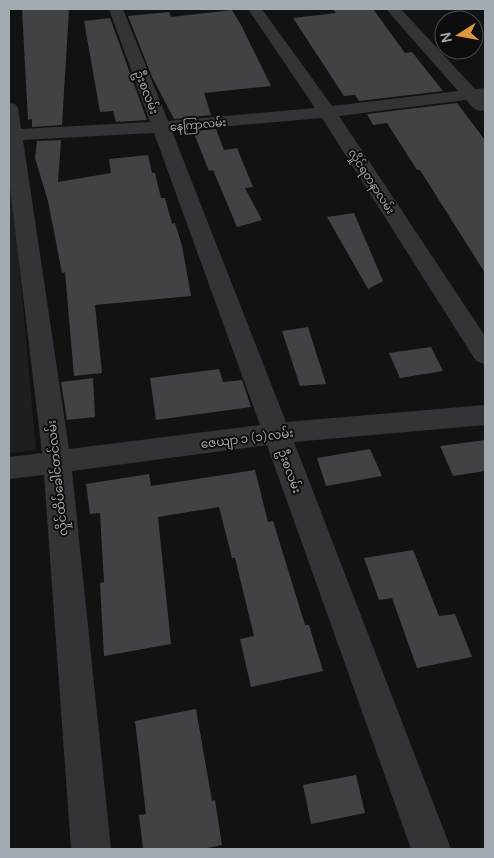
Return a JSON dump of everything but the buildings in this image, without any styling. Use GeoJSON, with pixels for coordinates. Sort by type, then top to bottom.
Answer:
{"type":"FeatureCollection","features":[{"type":"Feature","properties":{"kind":"street","name":"ဦးစလမ်း"},"geometry":{"type":"LineString","coordinates":[[116,9],[431,849]]}},
{"type":"Feature","properties":{"kind":"street","name":"လှိုင်ရတနာလမ်း"},"geometry":{"type":"LineString","coordinates":[[255,9],[327,112],[485,355]]}},
{"type":"Feature","properties":{"kind":"street"},"geometry":{"type":"LineString","coordinates":[[393,9],[478,94],[485,111]]}},
{"type":"Feature","properties":{"kind":"street","name":"နေကြာလမ်း"},"geometry":{"type":"LineString","coordinates":[[10,126],[161,127],[327,112],[478,94]]}},
{"type":"Feature","properties":{"kind":"street","name":"လှိုင်ထိပ်ခေါင်တင်လမ်း"},"geometry":{"type":"LineString","coordinates":[[10,126],[57,462],[91,849]]}},
{"type":"Feature","properties":{"kind":"street","name":"ဇေယျာ ၁ (၁)လမ်း"},"geometry":{"type":"LineString","coordinates":[[9,468],[276,433],[485,415]]}},
{"type":"Feature","properties":{"kind":"shaded area"},"geometry":{"type":"Polygon","coordinates":[[[9,149],[36,450],[9,453],[9,149]]]}}]}
